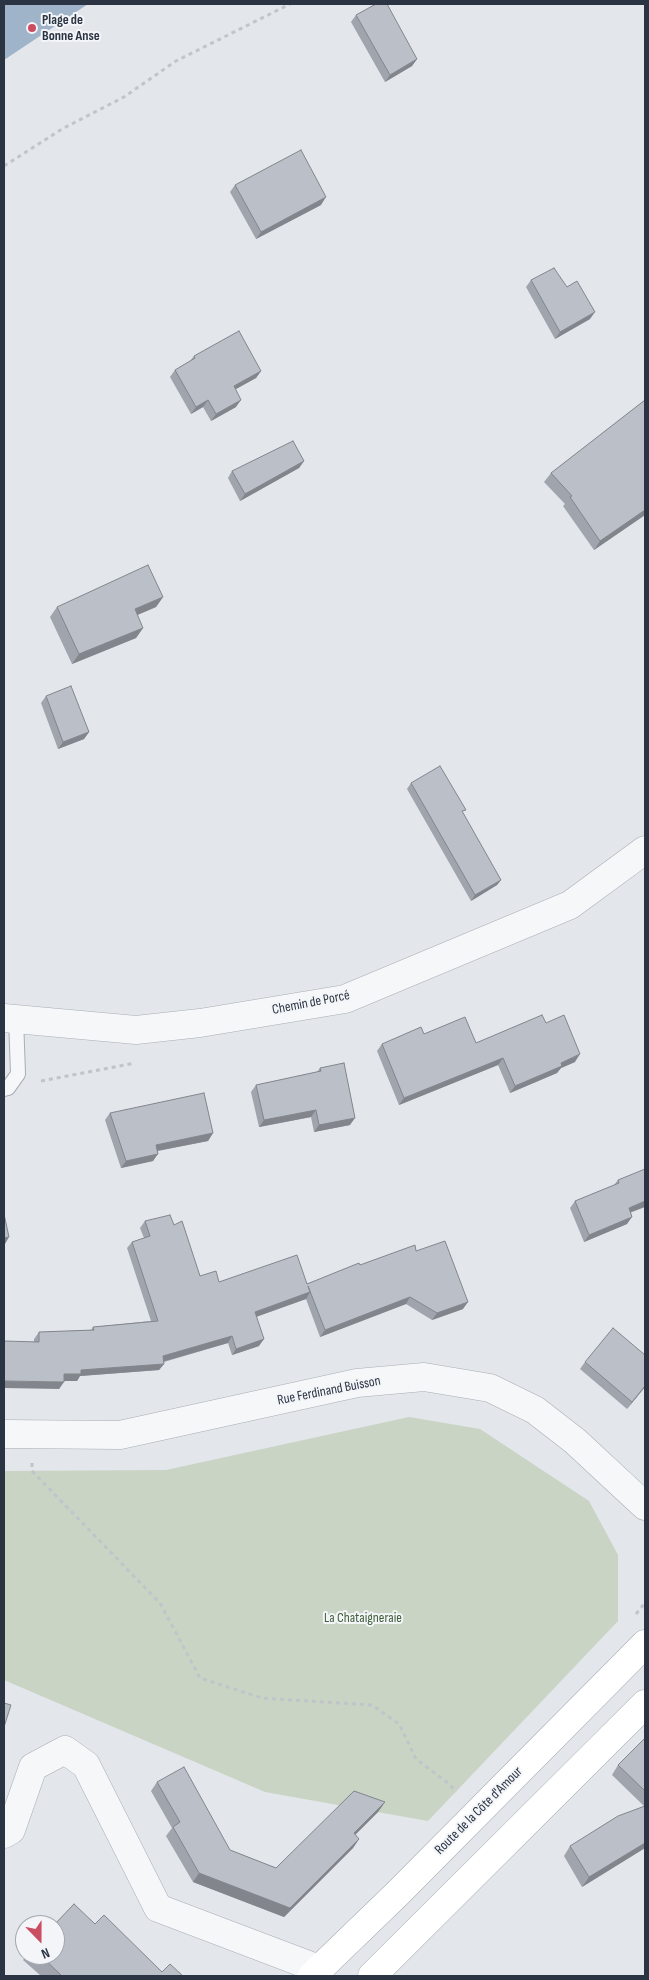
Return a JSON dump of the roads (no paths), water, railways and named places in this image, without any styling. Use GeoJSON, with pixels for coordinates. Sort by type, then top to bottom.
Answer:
{"type":"FeatureCollection","features":[{"type":"Feature","properties":{"kind":"main road","name":"Route de la Côte d'Amour"},"geometry":{"type":"LineString","coordinates":[[315,1973],[645,1644]]}},
{"type":"Feature","properties":{"kind":"main road"},"geometry":{"type":"LineString","coordinates":[[372,1976],[645,1704]]}},
{"type":"Feature","properties":{"kind":"street","name":"Chemin de Porcé"},"geometry":{"type":"LineString","coordinates":[[10,1018],[136,1030],[200,1023],[346,999],[570,905],[645,850]]}},
{"type":"Feature","properties":{"kind":"street","name":"Rue Ferdinand Buisson"},"geometry":{"type":"LineString","coordinates":[[17,1434],[120,1435],[357,1383],[424,1377],[490,1388],[535,1410],[575,1441],[645,1506]]}},
{"type":"Feature","properties":{"kind":"street"},"geometry":{"type":"LineString","coordinates":[[4,1834],[11,1830],[33,1767],[66,1750],[86,1765],[158,1908],[315,1973]]}},
{"type":"Feature","properties":{"kind":"lane"},"geometry":{"type":"LineString","coordinates":[[4,1089],[8,1088],[18,1074],[10,1018]]}},
{"type":"Feature","properties":{"kind":"water","name":"Plage de Bonne Anse"},"geometry":{"type":"Polygon","coordinates":[[[4,4],[88,4],[4,60],[4,4]]]}},
{"type":"Feature","properties":{"kind":"place","name":"Plage de Bonne Anse"},"geometry":{"type":"Point","coordinates":[32,28]}},
{"type":"Feature","properties":{"kind":"park label","name":"La Chataigneraie"},"geometry":{"type":"Point","coordinates":[363,1618]}}]}
